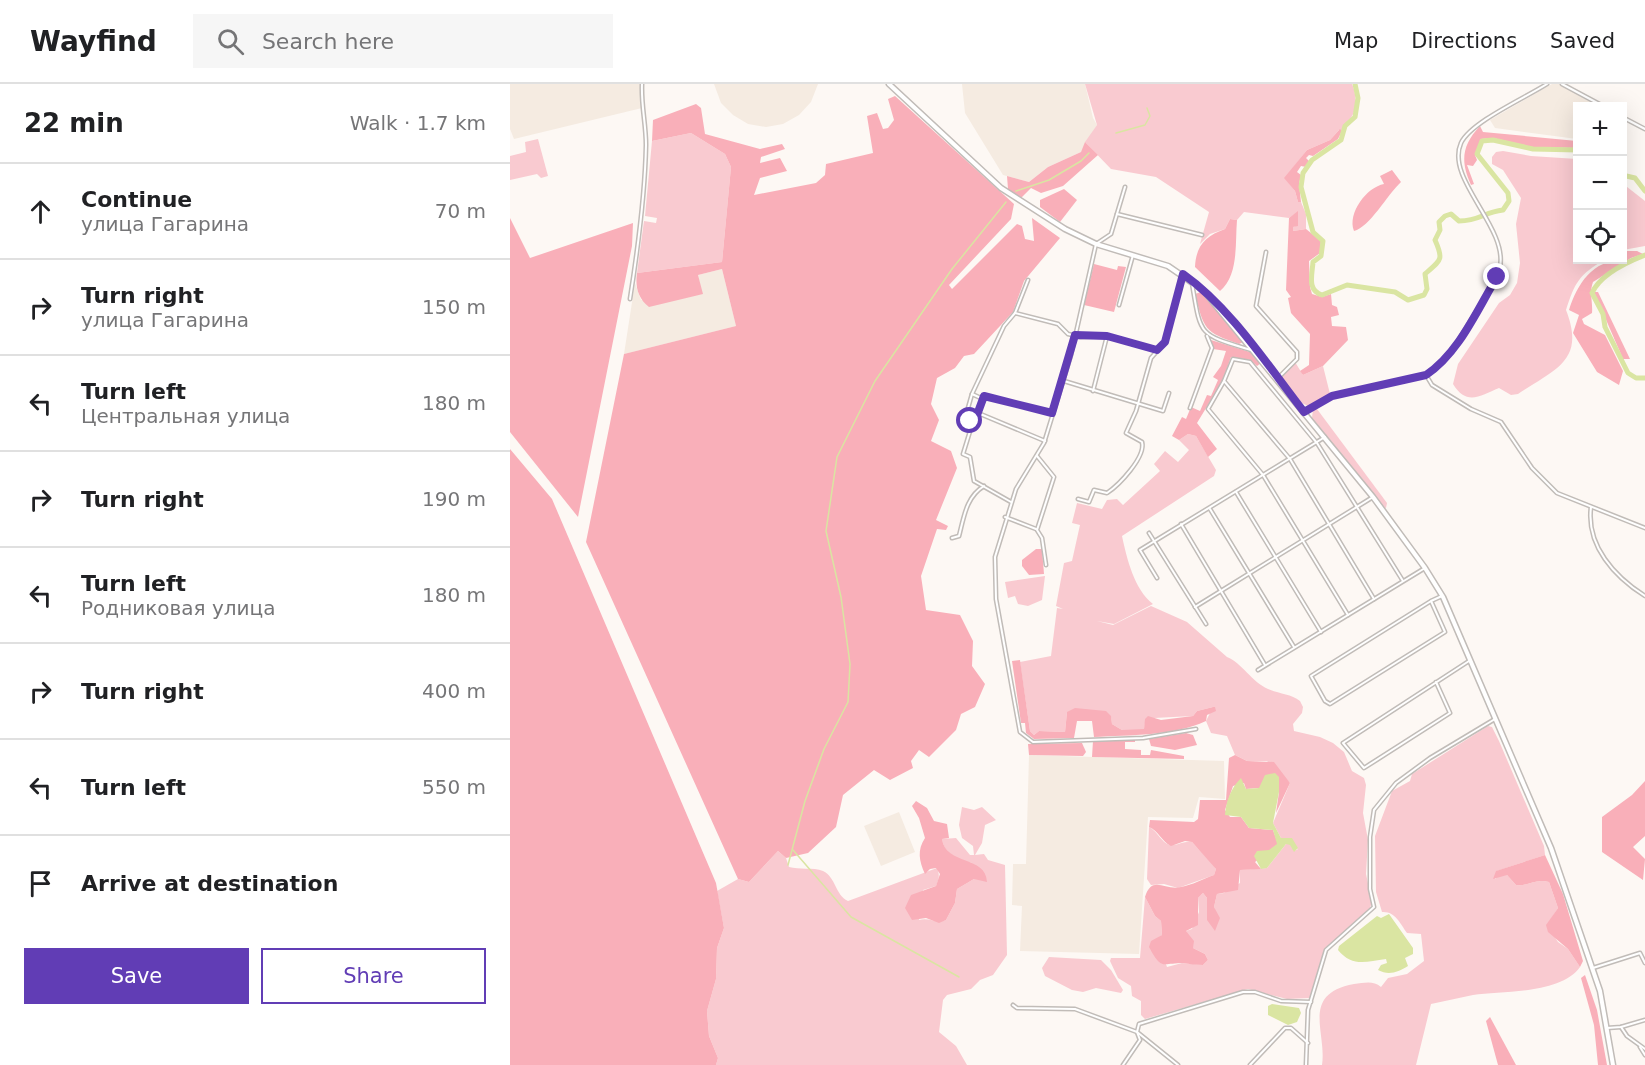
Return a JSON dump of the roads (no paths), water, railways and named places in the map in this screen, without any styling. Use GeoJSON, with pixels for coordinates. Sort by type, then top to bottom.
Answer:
{"type":"FeatureCollection","features":[{"type":"Feature","properties":{"kind":"main road"},"geometry":{"type":"LineString","coordinates":[[888,84],[1001,188],[1065,229],[1096,244],[1168,266],[1191,280],[1222,310],[1373,497],[1425,568],[1442,596],[1551,848],[1593,968],[1613,1065]]}},
{"type":"Feature","properties":{"kind":"street"},"geometry":{"type":"LineString","coordinates":[[630,298],[637,261],[644,181],[646,142],[642,84]]}},
{"type":"Feature","properties":{"kind":"street"},"geometry":{"type":"LineString","coordinates":[[1304,412],[1332,396],[1426,375],[1438,367],[1455,348],[1497,277],[1500,258],[1488,223],[1461,171],[1458,154],[1460,144],[1481,122],[1546,84]]}},
{"type":"Feature","properties":{"kind":"street"},"geometry":{"type":"LineString","coordinates":[[1562,84],[1596,102]]}},
{"type":"Feature","properties":{"kind":"street"},"geometry":{"type":"LineString","coordinates":[[1627,119],[1645,129]]}},
{"type":"Feature","properties":{"kind":"street"},"geometry":{"type":"LineString","coordinates":[[1125,187],[1111,234],[1096,244],[1075,335],[1045,441],[1011,502],[1005,517],[994,566],[1010,682],[1020,732],[1033,742],[1143,738],[1196,729]]}},
{"type":"Feature","properties":{"kind":"street"},"geometry":{"type":"LineString","coordinates":[[1117,214],[1202,235]]}},
{"type":"Feature","properties":{"kind":"street"},"geometry":{"type":"LineString","coordinates":[[1266,252],[1256,306],[1297,352],[1297,358],[1278,378]]}},
{"type":"Feature","properties":{"kind":"street"},"geometry":{"type":"LineString","coordinates":[[1119,305],[1133,255]]}},
{"type":"Feature","properties":{"kind":"street"},"geometry":{"type":"LineString","coordinates":[[1078,499],[1089,502],[1094,489],[1107,493],[1121,483],[1128,470],[1138,461],[1143,447],[1142,442],[1126,433],[1151,358],[1165,342],[1183,274]]}},
{"type":"Feature","properties":{"kind":"street"},"geometry":{"type":"LineString","coordinates":[[1011,502],[974,481],[970,457],[963,453],[971,428],[968,408],[972,394],[1004,326],[1016,313],[1028,280]]}},
{"type":"Feature","properties":{"kind":"street"},"geometry":{"type":"LineString","coordinates":[[1190,408],[1212,348],[1198,320],[1191,280]]}},
{"type":"Feature","properties":{"kind":"street"},"geometry":{"type":"LineString","coordinates":[[1016,313],[1058,324],[1075,335],[1107,336],[1157,350]]}},
{"type":"Feature","properties":{"kind":"street"},"geometry":{"type":"LineString","coordinates":[[1093,391],[1107,336]]}},
{"type":"Feature","properties":{"kind":"street"},"geometry":{"type":"LineString","coordinates":[[1207,336],[1255,351]]}},
{"type":"Feature","properties":{"kind":"street"},"geometry":{"type":"LineString","coordinates":[[1348,615],[1263,475],[1208,409],[1233,359],[1250,362],[1317,442],[1403,581]]}},
{"type":"Feature","properties":{"kind":"street"},"geometry":{"type":"LineString","coordinates":[[1257,369],[1265,363]]}},
{"type":"Feature","properties":{"kind":"street"},"geometry":{"type":"LineString","coordinates":[[1426,375],[1432,385],[1470,409],[1501,422],[1537,473],[1557,493],[1645,528]]}},
{"type":"Feature","properties":{"kind":"street"},"geometry":{"type":"LineString","coordinates":[[1062,381],[1163,411],[1169,393]]}},
{"type":"Feature","properties":{"kind":"street"},"geometry":{"type":"LineString","coordinates":[[1224,381],[1290,459],[1374,599]]}},
{"type":"Feature","properties":{"kind":"street"},"geometry":{"type":"LineString","coordinates":[[972,394],[983,399]]}},
{"type":"Feature","properties":{"kind":"street"},"geometry":{"type":"LineString","coordinates":[[970,421],[974,423],[984,396],[1052,413]]}},
{"type":"Feature","properties":{"kind":"street"},"geometry":{"type":"LineString","coordinates":[[978,413],[1045,441]]}},
{"type":"Feature","properties":{"kind":"street"},"geometry":{"type":"LineString","coordinates":[[1157,578],[1140,550],[1325,437]]}},
{"type":"Feature","properties":{"kind":"street"},"geometry":{"type":"LineString","coordinates":[[1037,456],[1054,477],[1037,530]]}},
{"type":"Feature","properties":{"kind":"street"},"geometry":{"type":"LineString","coordinates":[[952,538],[959,536],[968,503],[974,493],[984,486]]}},
{"type":"Feature","properties":{"kind":"street"},"geometry":{"type":"LineString","coordinates":[[1236,492],[1321,632]]}},
{"type":"Feature","properties":{"kind":"street"},"geometry":{"type":"LineString","coordinates":[[1195,607],[1373,497]]}},
{"type":"Feature","properties":{"kind":"street"},"geometry":{"type":"LineString","coordinates":[[1591,507],[1589,518],[1593,534],[1611,570],[1622,581],[1645,596]]}},
{"type":"Feature","properties":{"kind":"street"},"geometry":{"type":"LineString","coordinates":[[1210,508],[1294,648]]}},
{"type":"Feature","properties":{"kind":"street"},"geometry":{"type":"LineString","coordinates":[[1005,517],[1037,530],[1042,538],[1046,565]]}},
{"type":"Feature","properties":{"kind":"street"},"geometry":{"type":"LineString","coordinates":[[1181,524],[1266,666]]}},
{"type":"Feature","properties":{"kind":"street"},"geometry":{"type":"LineString","coordinates":[[1149,533],[1206,624]]}},
{"type":"Feature","properties":{"kind":"street"},"geometry":{"type":"LineString","coordinates":[[1258,670],[1425,568]]}},
{"type":"Feature","properties":{"kind":"street"},"geometry":{"type":"LineString","coordinates":[[1431,601],[1445,632],[1330,704],[1325,701],[1311,676],[1431,601],[1442,596]]}},
{"type":"Feature","properties":{"kind":"street"},"geometry":{"type":"LineString","coordinates":[[1436,682],[1450,713],[1364,768],[1343,743],[1436,682],[1469,661]]}},
{"type":"Feature","properties":{"kind":"street"},"geometry":{"type":"LineString","coordinates":[[1306,1065],[1311,1002],[1326,950],[1374,907],[1370,889],[1370,837],[1374,810],[1384,794],[1430,758],[1495,719]]}},
{"type":"Feature","properties":{"kind":"street"},"geometry":{"type":"LineString","coordinates":[[1593,968],[1640,953],[1645,949]]}},
{"type":"Feature","properties":{"kind":"street"},"geometry":{"type":"LineString","coordinates":[[1640,953],[1645,963]]}},
{"type":"Feature","properties":{"kind":"street"},"geometry":{"type":"LineString","coordinates":[[1123,1065],[1140,1040],[1137,1032],[1139,1024],[1243,992],[1255,992],[1281,1001],[1311,1002]]}},
{"type":"Feature","properties":{"kind":"street"},"geometry":{"type":"LineString","coordinates":[[1013,1005],[1017,1008],[1076,1009],[1137,1032],[1178,1065]]}},
{"type":"Feature","properties":{"kind":"street"},"geometry":{"type":"LineString","coordinates":[[1607,1028],[1621,1027],[1645,1020]]}},
{"type":"Feature","properties":{"kind":"street"},"geometry":{"type":"LineString","coordinates":[[1621,1027],[1645,1055]]}},
{"type":"Feature","properties":{"kind":"street"},"geometry":{"type":"LineString","coordinates":[[1250,1065],[1285,1028],[1291,1028],[1308,1043]]}},
{"type":"Feature","properties":{"kind":"street"},"geometry":{"type":"LineString","coordinates":[[1640,1047],[1645,1049]]}},
{"type":"Feature","properties":{"kind":"waterway"},"geometry":{"type":"LineString","coordinates":[[1355,84],[1358,98],[1355,117],[1345,126],[1341,140],[1312,160],[1303,173],[1301,187],[1313,232],[1323,241],[1321,256],[1313,262],[1311,277],[1314,290],[1322,295],[1347,285],[1395,292],[1408,300],[1424,295],[1427,289],[1425,274],[1435,266],[1440,256],[1435,240],[1440,230],[1439,222],[1451,214],[1459,221],[1477,218],[1503,210],[1509,201],[1508,193],[1477,154],[1482,141],[1493,140],[1533,149],[1573,150]]}},
{"type":"Feature","properties":{"kind":"waterway"},"geometry":{"type":"LineString","coordinates":[[1116,133],[1145,125],[1150,116],[1147,108]]}},
{"type":"Feature","properties":{"kind":"waterway"},"geometry":{"type":"LineString","coordinates":[[1016,191],[1049,180],[1081,161],[1089,153]]}},
{"type":"Feature","properties":{"kind":"waterway"},"geometry":{"type":"LineString","coordinates":[[1627,176],[1635,178],[1645,191]]}},
{"type":"Feature","properties":{"kind":"waterway"},"geometry":{"type":"LineString","coordinates":[[788,865],[805,801],[824,749],[848,702],[850,664],[841,597],[826,531],[837,457],[875,381],[952,269],[1006,202]]}},
{"type":"Feature","properties":{"kind":"waterway"},"geometry":{"type":"LineString","coordinates":[[1645,255],[1622,265],[1601,280],[1592,293],[1603,314],[1605,327],[1628,373],[1636,378],[1645,378]]}},
{"type":"Feature","properties":{"kind":"waterway"},"geometry":{"type":"LineString","coordinates":[[793,850],[851,917],[959,977]]}}]}
